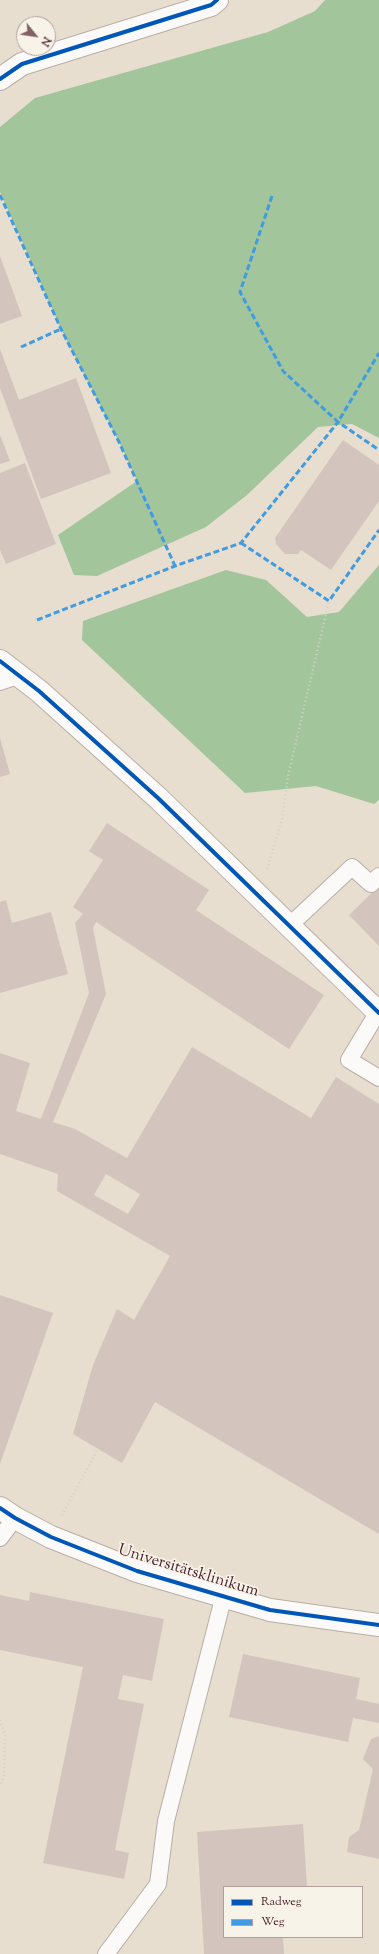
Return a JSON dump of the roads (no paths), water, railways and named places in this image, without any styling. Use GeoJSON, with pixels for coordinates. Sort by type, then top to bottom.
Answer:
{"type":"FeatureCollection","features":[{"type":"Feature","properties":{"kind":"street"},"geometry":{"type":"LineString","coordinates":[[0,79],[22,64],[211,5],[218,0]]}},
{"type":"Feature","properties":{"kind":"street"},"geometry":{"type":"LineString","coordinates":[[0,661],[9,679],[39,691],[158,798],[259,894],[379,1012]]}},
{"type":"Feature","properties":{"kind":"street","name":"Universitätsklinikum"},"geometry":{"type":"LineString","coordinates":[[8,1513],[51,1537],[137,1571],[224,1595],[270,1610],[379,1625]]}},
{"type":"Feature","properties":{"kind":"lane"},"geometry":{"type":"LineString","coordinates":[[290,925],[352,867],[371,884],[379,876]]}},
{"type":"Feature","properties":{"kind":"lane"},"geometry":{"type":"LineString","coordinates":[[379,1012],[349,1060],[379,1078]]}},
{"type":"Feature","properties":{"kind":"lane"},"geometry":{"type":"LineString","coordinates":[[0,1538],[8,1513]]}},
{"type":"Feature","properties":{"kind":"lane"},"geometry":{"type":"LineString","coordinates":[[106,1954],[158,1884],[166,1821],[224,1595]]}}]}
